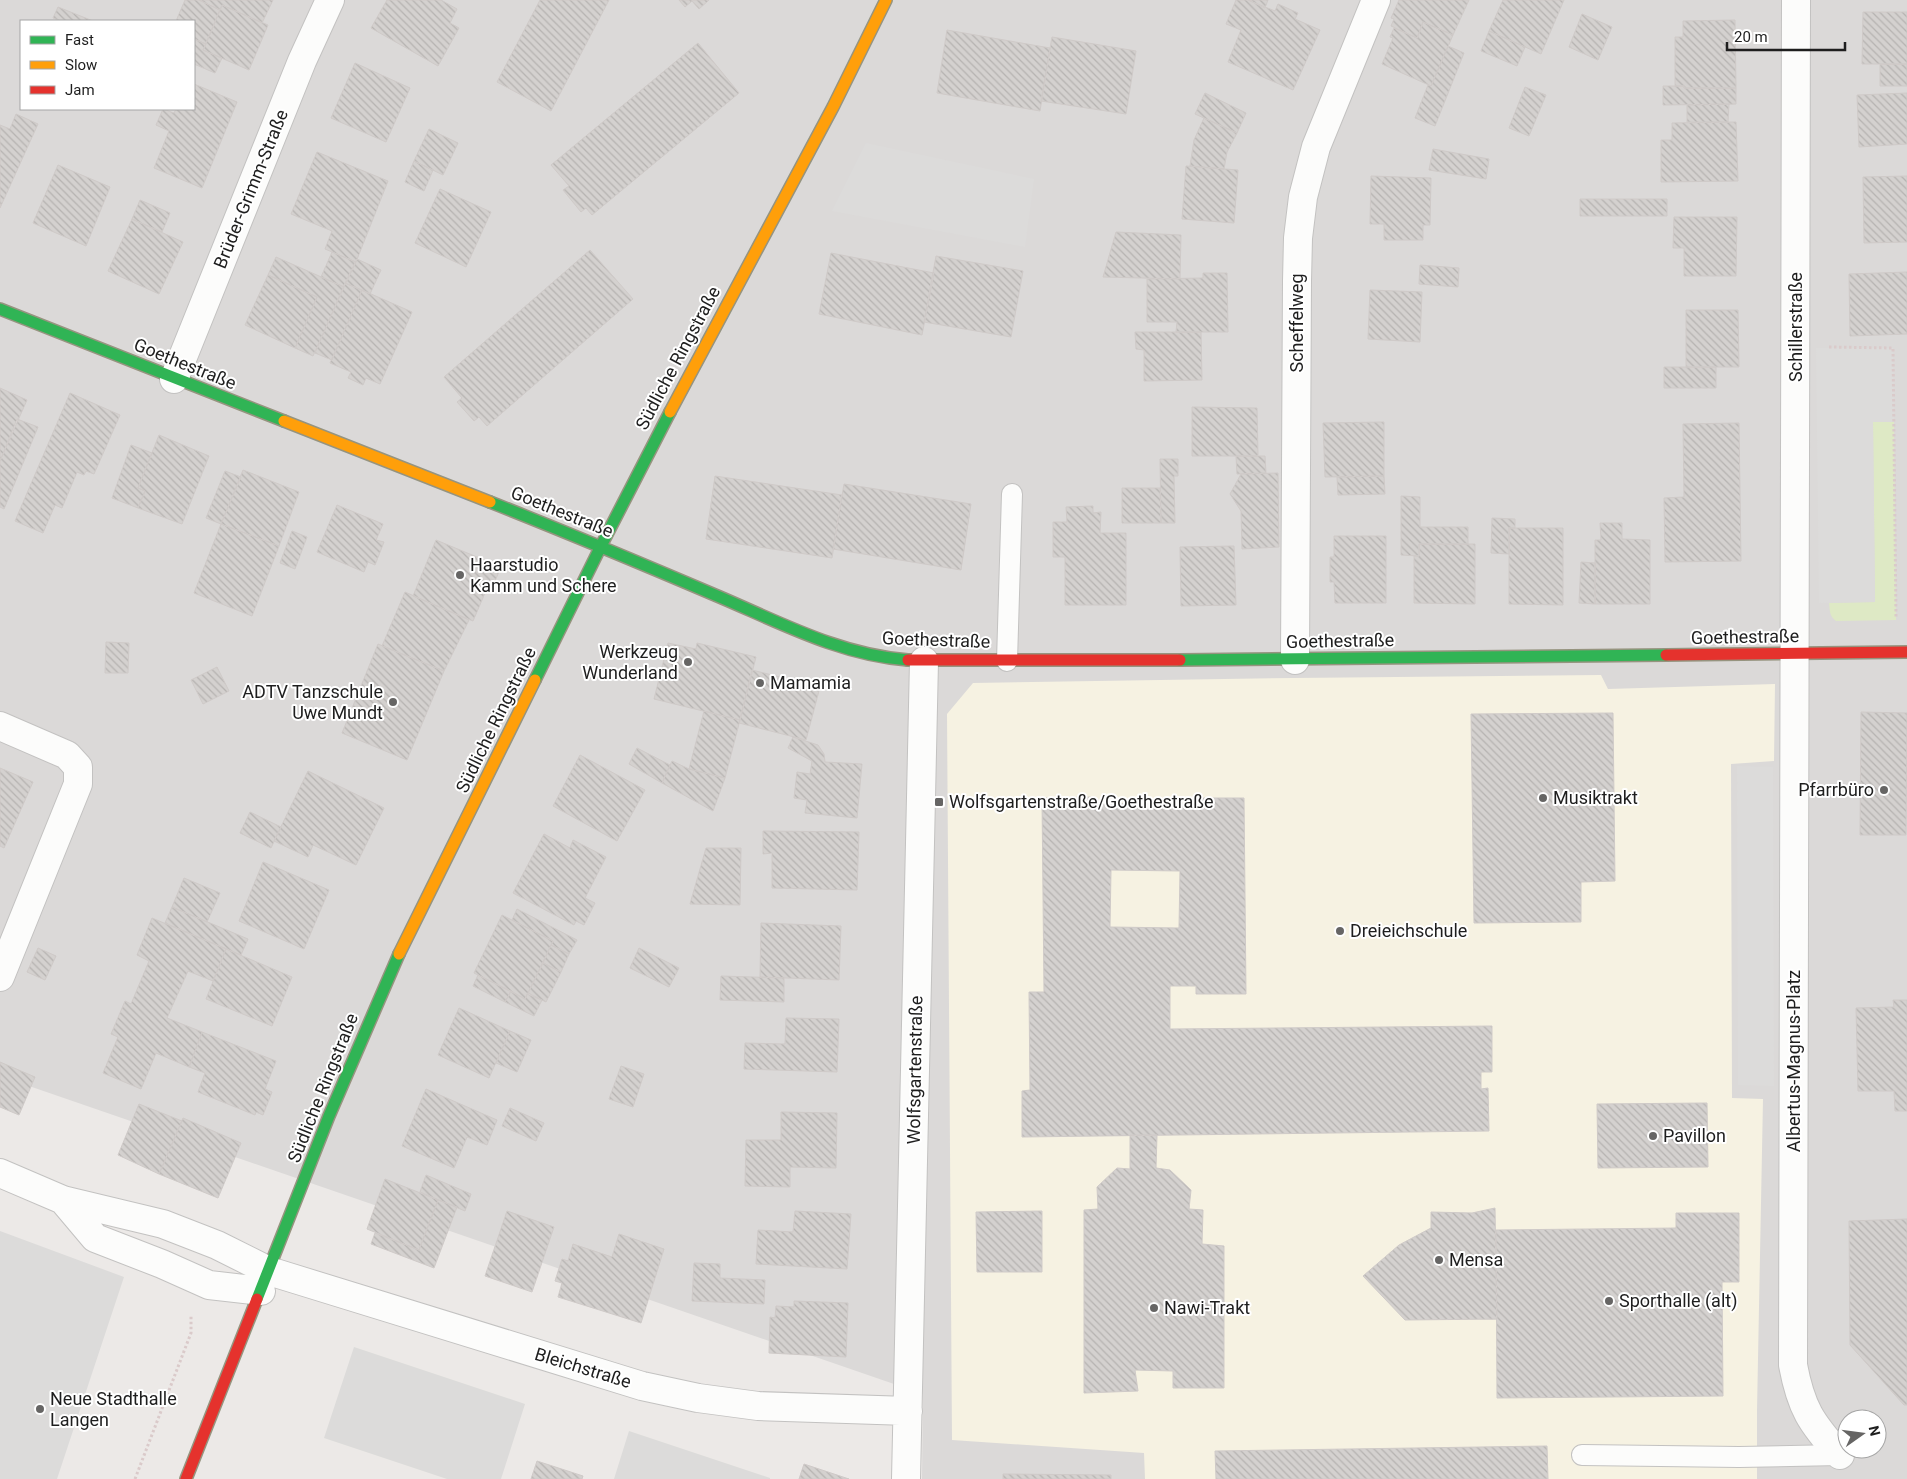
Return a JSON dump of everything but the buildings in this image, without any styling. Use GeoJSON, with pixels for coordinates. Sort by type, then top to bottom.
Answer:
{"type":"FeatureCollection","features":[{"type":"Feature","properties":{"kind":"street","name":"Brüder-Grimm-Straße"},"geometry":{"type":"LineString","coordinates":[[174,378],[302,61],[330,0]]}},
{"type":"Feature","properties":{"kind":"street","name":"Südliche Ringstraße"},"geometry":{"type":"LineString","coordinates":[[186,1479],[329,1116],[390,973],[601,546],[710,335],[833,106],[886,0]]}},
{"type":"Feature","properties":{"kind":"street","name":"Scheffelweg"},"geometry":{"type":"LineString","coordinates":[[1295,660],[1296,281],[1298,238],[1303,197],[1316,147],[1376,0]]}},
{"type":"Feature","properties":{"kind":"street","name":"Schillerstraße"},"geometry":{"type":"LineString","coordinates":[[1796,0],[1796,654]]}},
{"type":"Feature","properties":{"kind":"street","name":"Goethestraße"},"geometry":{"type":"LineString","coordinates":[[0,309],[601,546],[826,642],[868,654],[924,661],[1007,661],[1295,660],[1902,652]]}},
{"type":"Feature","properties":{"kind":"street","name":"Albertus-Magnus-Platz"},"geometry":{"type":"LineString","coordinates":[[1796,654],[1793,1365],[1797,1388],[1804,1408],[1815,1425],[1837,1451]]}},
{"type":"Feature","properties":{"kind":"street","name":"Wolfsgartenstraße"},"geometry":{"type":"LineString","coordinates":[[906,1479],[924,661]]}},
{"type":"Feature","properties":{"kind":"street"},"geometry":{"type":"LineString","coordinates":[[0,726],[67,755],[78,767],[78,784],[0,978]]}},
{"type":"Feature","properties":{"kind":"street"},"geometry":{"type":"LineString","coordinates":[[0,1173],[63,1200],[163,1224],[217,1245],[265,1281]]}},
{"type":"Feature","properties":{"kind":"street"},"geometry":{"type":"LineString","coordinates":[[63,1200],[95,1238],[210,1285],[265,1281]]}},
{"type":"Feature","properties":{"kind":"street","name":"Bleichstraße"},"geometry":{"type":"LineString","coordinates":[[265,1281],[642,1386],[698,1398],[758,1406],[908,1412]]}},
{"type":"Feature","properties":{"kind":"lane"},"geometry":{"type":"LineString","coordinates":[[1007,661],[1012,494]]}},
{"type":"Feature","properties":{"kind":"lane"},"geometry":{"type":"LineString","coordinates":[[1582,1455],[1739,1457],[1837,1455]]}},
{"type":"Feature","properties":{"kind":"path"},"geometry":{"type":"LineString","coordinates":[[1796,347],[1893,348],[1902,652]]}},
{"type":"Feature","properties":{"kind":"path"},"geometry":{"type":"LineString","coordinates":[[135,1479],[191,1333],[191,1308],[182,1293],[172,1284],[176,1270]]}},
{"type":"Feature","properties":{"kind":"shaded area"},"geometry":{"type":"Polygon","coordinates":[[[0,0],[1907,0],[1907,1479],[922,1479],[923,1394],[0,1076],[0,0]]]}},
{"type":"Feature","properties":{"kind":"shaded area"},"geometry":{"type":"Polygon","coordinates":[[[866,143],[1034,179],[1025,247],[832,211],[866,143]]]}},
{"type":"Feature","properties":{"kind":"shaded area"},"geometry":{"type":"Polygon","coordinates":[[[1816,348],[1893,348],[1894,422],[1873,422],[1875,602],[1819,603],[1816,348]]]}},
{"type":"Feature","properties":{"kind":"shaded area","name":"Dreieichschule"},"geometry":{"type":"Polygon","coordinates":[[[1601,675],[1608,689],[1775,684],[1774,761],[1731,764],[1732,1098],[1763,1099],[1757,1479],[1145,1479],[1144,1453],[952,1440],[947,714],[973,683],[1601,675]]]}},
{"type":"Feature","properties":{"kind":"shaded area"},"geometry":{"type":"Polygon","coordinates":[[[1737,766],[1773,767],[1774,1086],[1738,1085],[1737,766]]]}},
{"type":"Feature","properties":{"kind":"shaded area","name":"Neue Stadthalle Langen"},"geometry":{"type":"Polygon","coordinates":[[[0,1231],[124,1277],[57,1479],[0,1479],[0,1231]]]}},
{"type":"Feature","properties":{"kind":"shaded area"},"geometry":{"type":"Polygon","coordinates":[[[354,1347],[525,1404],[501,1479],[447,1479],[324,1438],[354,1347]]]}},
{"type":"Feature","properties":{"kind":"shaded area"},"geometry":{"type":"Polygon","coordinates":[[[629,1431],[770,1478],[770,1479],[614,1479],[629,1431]]]}},
{"type":"Feature","properties":{"kind":"green space"},"geometry":{"type":"Polygon","coordinates":[[[1873,422],[1894,422],[1896,620],[1836,621],[1831,615],[1829,603],[1875,602],[1873,422]]]}},
{"type":"Feature","properties":{"kind":"traffic: fast"},"geometry":{"type":"LineString","coordinates":[[0,309],[284,421]]}},
{"type":"Feature","properties":{"kind":"traffic: fast"},"geometry":{"type":"LineString","coordinates":[[535,680],[670,412]]}},
{"type":"Feature","properties":{"kind":"traffic: fast"},"geometry":{"type":"LineString","coordinates":[[490,502],[631,559],[785,626],[857,651],[882,657],[908,660]]}},
{"type":"Feature","properties":{"kind":"traffic: fast"},"geometry":{"type":"LineString","coordinates":[[1180,660],[1666,655]]}},
{"type":"Feature","properties":{"kind":"traffic: fast"},"geometry":{"type":"LineString","coordinates":[[257,1299],[329,1116],[399,954]]}},
{"type":"Feature","properties":{"kind":"traffic: slow"},"geometry":{"type":"LineString","coordinates":[[670,412],[833,107],[886,0]]}},
{"type":"Feature","properties":{"kind":"traffic: slow"},"geometry":{"type":"LineString","coordinates":[[284,421],[490,502]]}},
{"type":"Feature","properties":{"kind":"traffic: slow"},"geometry":{"type":"LineString","coordinates":[[399,954],[535,680]]}},
{"type":"Feature","properties":{"kind":"traffic: jam"},"geometry":{"type":"LineString","coordinates":[[1666,655],[1907,652]]}},
{"type":"Feature","properties":{"kind":"traffic: jam"},"geometry":{"type":"LineString","coordinates":[[908,660],[1180,660]]}},
{"type":"Feature","properties":{"kind":"traffic: jam"},"geometry":{"type":"LineString","coordinates":[[186,1479],[257,1299]]}},
{"type":"Feature","properties":{"kind":"place","name":"Haarstudio Kamm und Schere"},"geometry":{"type":"Point","coordinates":[460,575]}},
{"type":"Feature","properties":{"kind":"place","name":"Werkzeug Wunderland"},"geometry":{"type":"Point","coordinates":[688,662]}},
{"type":"Feature","properties":{"kind":"place","name":"Mamamia"},"geometry":{"type":"Point","coordinates":[760,683]}},
{"type":"Feature","properties":{"kind":"place","name":"ADTV Tanzschule Uwe Mundt"},"geometry":{"type":"Point","coordinates":[393,702]}},
{"type":"Feature","properties":{"kind":"place","name":"Pfarrbüro"},"geometry":{"type":"Point","coordinates":[1884,790]}},
{"type":"Feature","properties":{"kind":"place","name":"Musiktrakt"},"geometry":{"type":"Point","coordinates":[1543,798]}},
{"type":"Feature","properties":{"kind":"place","name":"Wolfsgartenstraße/Goethestraße"},"geometry":{"type":"Point","coordinates":[939,802]}},
{"type":"Feature","properties":{"kind":"place","name":"Dreieichschule"},"geometry":{"type":"Point","coordinates":[1340,931]}},
{"type":"Feature","properties":{"kind":"place","name":"Pavillon"},"geometry":{"type":"Point","coordinates":[1653,1136]}},
{"type":"Feature","properties":{"kind":"place","name":"Mensa"},"geometry":{"type":"Point","coordinates":[1439,1260]}},
{"type":"Feature","properties":{"kind":"place","name":"Sporthalle (alt)"},"geometry":{"type":"Point","coordinates":[1609,1301]}},
{"type":"Feature","properties":{"kind":"place","name":"Nawi-Trakt"},"geometry":{"type":"Point","coordinates":[1154,1308]}},
{"type":"Feature","properties":{"kind":"place","name":"Neue Stadthalle Langen"},"geometry":{"type":"Point","coordinates":[40,1409]}}]}
